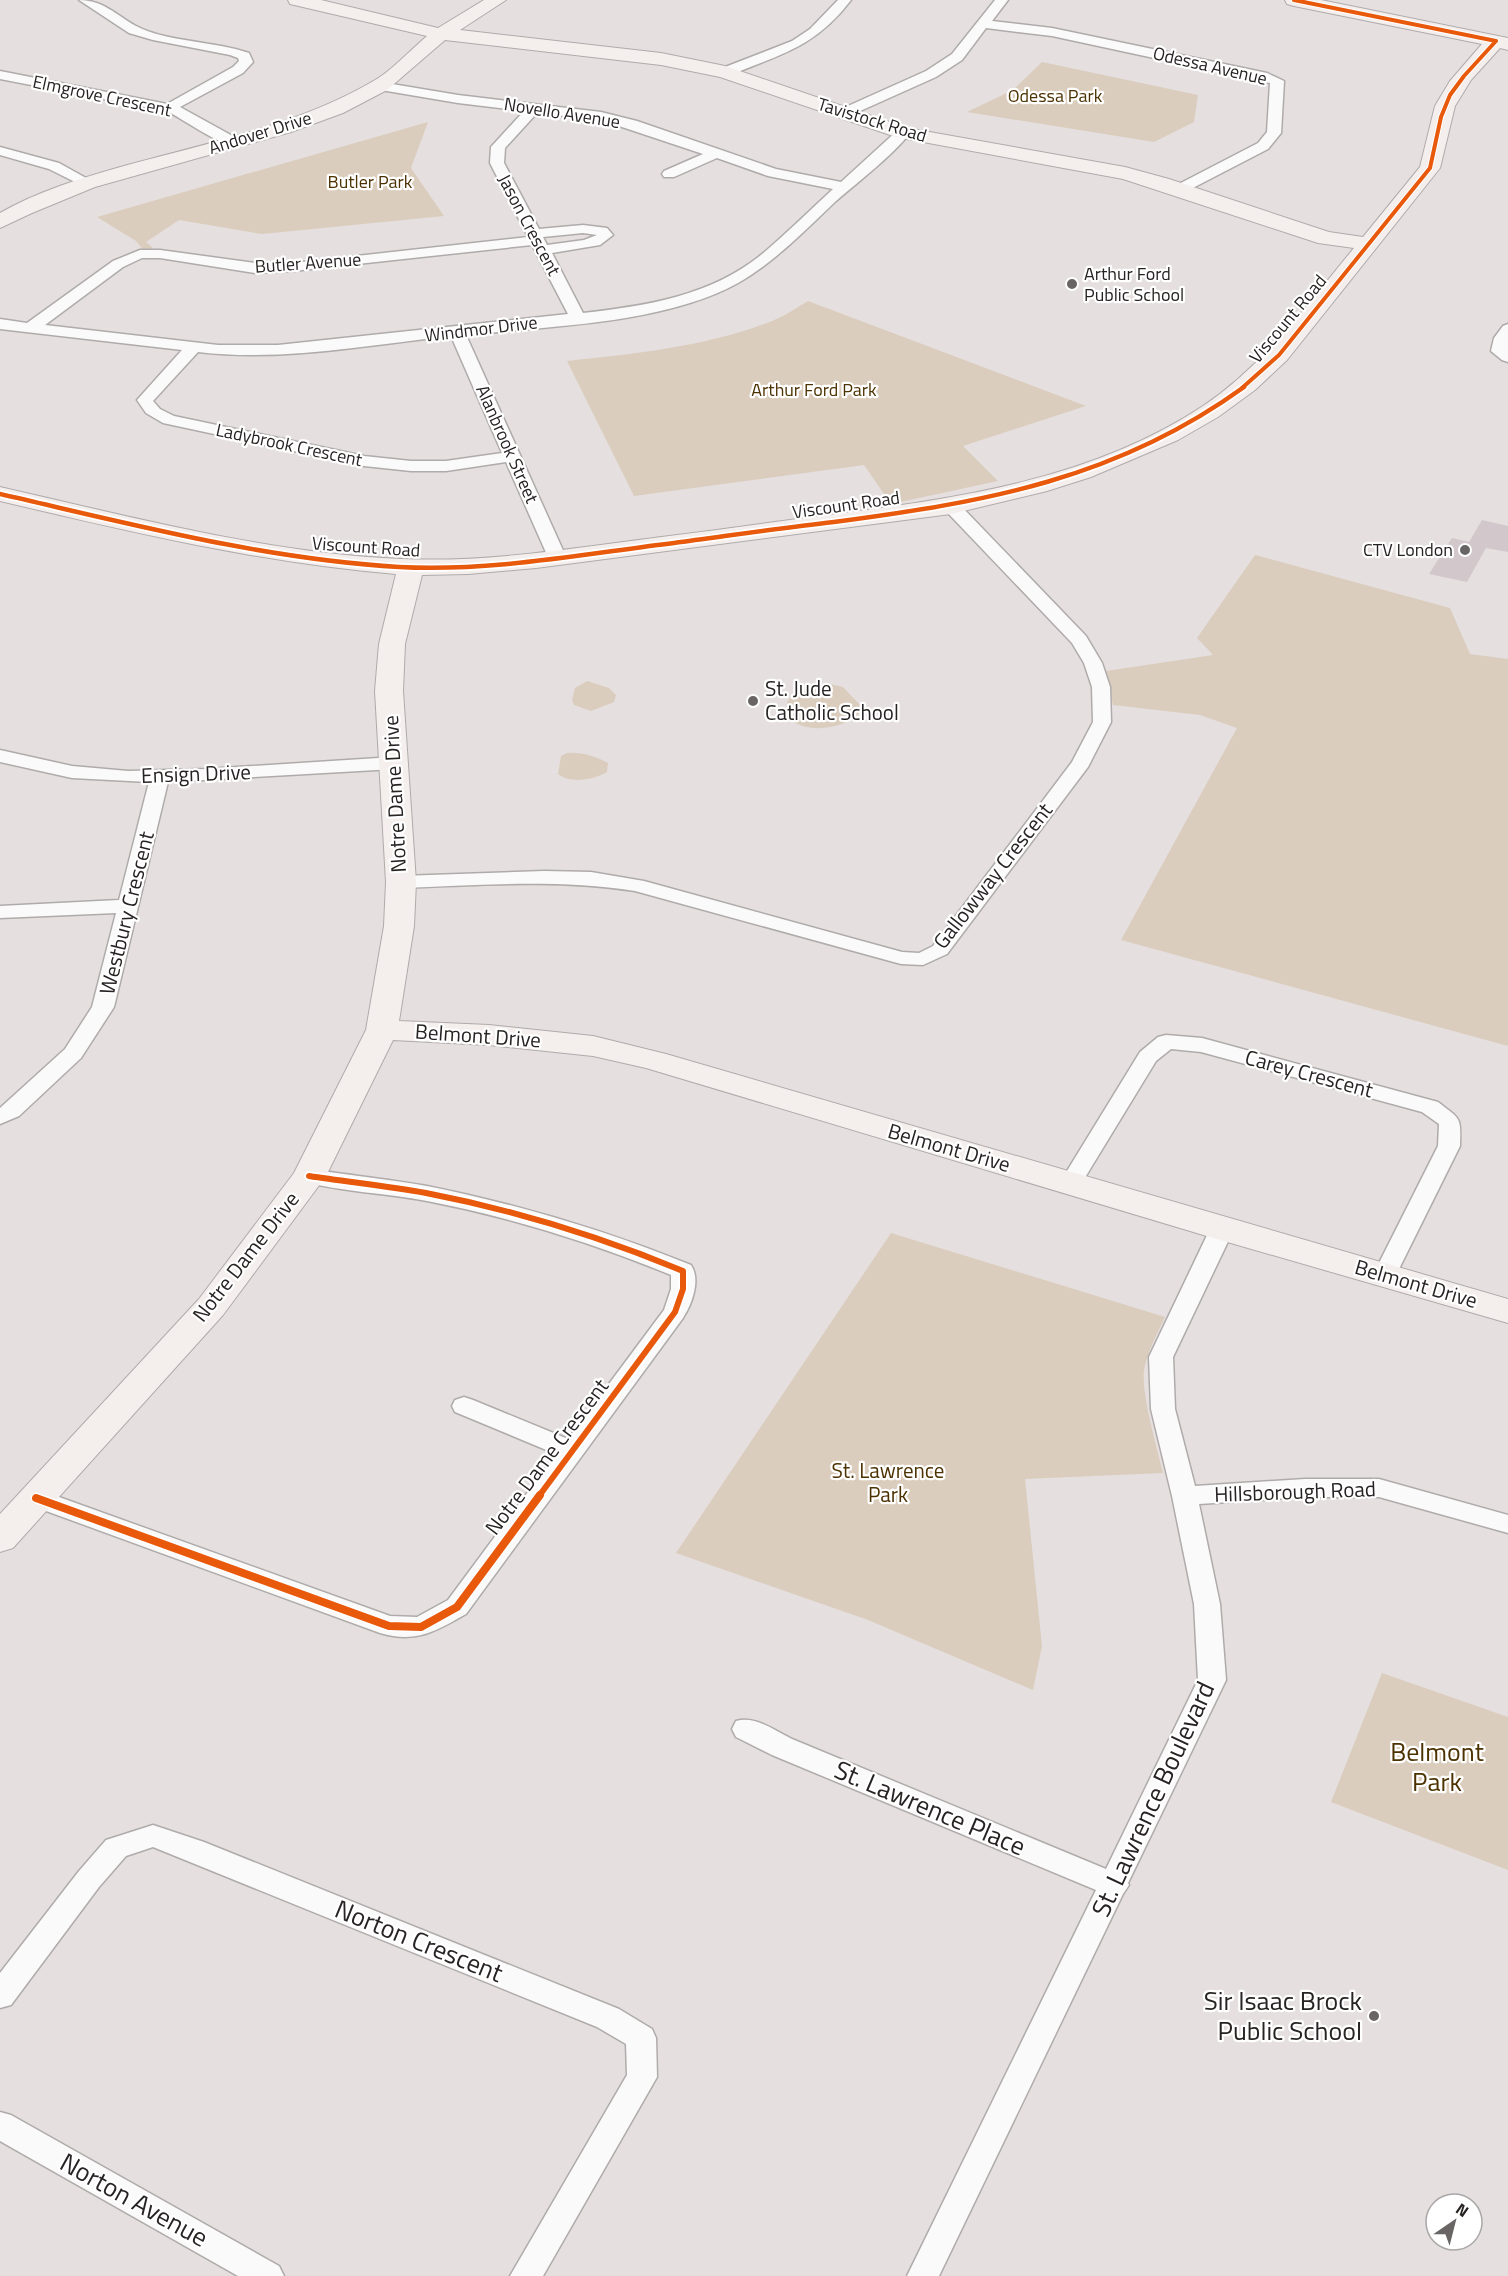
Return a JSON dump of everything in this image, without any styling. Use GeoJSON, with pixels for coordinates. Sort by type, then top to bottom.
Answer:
{"type":"FeatureCollection","features":[{"type":"Feature","properties":{"kind":"street"},"geometry":{"type":"LineString","coordinates":[[85,0],[134,30],[244,56],[246,62],[238,70],[169,108]]}},
{"type":"Feature","properties":{"kind":"street","name":"Tavistock Road"},"geometry":{"type":"LineString","coordinates":[[297,0],[441,34],[661,59],[725,72],[903,133],[1125,173],[1326,238],[1368,244]]}},
{"type":"Feature","properties":{"kind":"street","name":"Andover Drive"},"geometry":{"type":"LineString","coordinates":[[0,222],[24,208],[88,183],[284,128],[336,109],[380,86],[441,34],[497,0]]}},
{"type":"Feature","properties":{"kind":"street"},"geometry":{"type":"LineString","coordinates":[[725,72],[797,44],[815,32],[845,0]]}},
{"type":"Feature","properties":{"kind":"street"},"geometry":{"type":"LineString","coordinates":[[1294,0],[1502,43]]}},
{"type":"Feature","properties":{"kind":"street"},"geometry":{"type":"LineString","coordinates":[[844,113],[935,72],[957,57],[984,24],[997,1]]}},
{"type":"Feature","properties":{"kind":"street","name":"Odessa Avenue"},"geometry":{"type":"LineString","coordinates":[[984,24],[1052,32],[1277,81],[1274,133],[1263,146],[1180,189]]}},
{"type":"Feature","properties":{"kind":"street","name":"Viscount Road"},"geometry":{"type":"LineString","coordinates":[[0,494],[190,537],[301,557],[411,567],[467,566],[557,557],[951,506],[1044,484],[1103,463],[1170,435],[1257,378],[1279,355],[1430,168],[1437,147],[1440,118],[1451,92],[1502,43]]}},
{"type":"Feature","properties":{"kind":"street","name":"Elmgrove Crescent"},"geometry":{"type":"LineString","coordinates":[[0,75],[169,108],[183,113],[233,142]]}},
{"type":"Feature","properties":{"kind":"street","name":"Novello Avenue"},"geometry":{"type":"LineString","coordinates":[[380,86],[458,99],[584,114],[632,124],[773,173],[844,187]]}},
{"type":"Feature","properties":{"kind":"street","name":"Jason Crescent"},"geometry":{"type":"LineString","coordinates":[[535,107],[498,147],[497,163],[578,318]]}},
{"type":"Feature","properties":{"kind":"street","name":"Windmor Drive"},"geometry":{"type":"LineString","coordinates":[[0,324],[218,350],[278,350],[457,332],[664,306],[697,296],[732,280],[765,259],[903,133]]}},
{"type":"Feature","properties":{"kind":"street"},"geometry":{"type":"LineString","coordinates":[[0,151],[54,166],[88,183]]}},
{"type":"Feature","properties":{"kind":"street"},"geometry":{"type":"LineString","coordinates":[[669,174],[714,154]]}},
{"type":"Feature","properties":{"kind":"street","name":"Butler Avenue"},"geometry":{"type":"LineString","coordinates":[[30,328],[118,264],[140,254],[160,254],[264,268],[538,242]]}},
{"type":"Feature","properties":{"kind":"street"},"geometry":{"type":"LineString","coordinates":[[1508,329],[1502,338],[1499,351],[1508,357]]}},
{"type":"Feature","properties":{"kind":"street","name":"Alanbrook Street"},"geometry":{"type":"LineString","coordinates":[[457,332],[557,557]]}},
{"type":"Feature","properties":{"kind":"street","name":"Ladybrook Crescent"},"geometry":{"type":"LineString","coordinates":[[194,347],[145,400],[149,408],[157,415],[169,420],[364,461],[411,466],[446,466],[513,456]]}},
{"type":"Feature","properties":{"kind":"street","name":"Gallowway Crescent"},"geometry":{"type":"LineString","coordinates":[[401,882],[544,877],[591,878],[637,885],[901,958],[923,959],[940,950],[1081,763],[1102,722],[1101,687],[1093,663],[1080,640],[951,506]]}},
{"type":"Feature","properties":{"kind":"street","name":"Notre Dame Drive"},"geometry":{"type":"LineString","coordinates":[[0,1538],[211,1306],[309,1176],[382,1030],[399,927],[401,882],[389,692],[392,644],[411,567]]}},
{"type":"Feature","properties":{"kind":"street","name":"Ensign Drive"},"geometry":{"type":"LineString","coordinates":[[0,756],[72,772],[128,777],[207,775],[394,763]]}},
{"type":"Feature","properties":{"kind":"street","name":"Westbury Crescent"},"geometry":{"type":"LineString","coordinates":[[0,1117],[11,1111],[73,1053],[104,1007],[160,776]]}},
{"type":"Feature","properties":{"kind":"street"},"geometry":{"type":"LineString","coordinates":[[0,912],[128,906]]}},
{"type":"Feature","properties":{"kind":"street","name":"Belmont Drive"},"geometry":{"type":"LineString","coordinates":[[382,1030],[489,1035],[593,1046],[655,1061],[1221,1229],[1508,1311]]}},
{"type":"Feature","properties":{"kind":"street","name":"Carey Crescent"},"geometry":{"type":"LineString","coordinates":[[1070,1184],[1148,1057],[1166,1042],[1202,1045],[1430,1107],[1450,1122],[1449,1146],[1385,1275]]}},
{"type":"Feature","properties":{"kind":"street","name":"Notre Dame Crescent"},"geometry":{"type":"LineString","coordinates":[[36,1498],[389,1626],[421,1627],[457,1607],[675,1312],[683,1289],[683,1271],[653,1258],[522,1217],[442,1197],[309,1176]]}},
{"type":"Feature","properties":{"kind":"street","name":"St. Lawrence Boulevard"},"geometry":{"type":"LineString","coordinates":[[923,2276],[1212,1680],[1207,1604],[1185,1496],[1163,1409],[1161,1357],[1221,1229]]}},
{"type":"Feature","properties":{"kind":"street"},"geometry":{"type":"LineString","coordinates":[[464,1406],[572,1451]]}},
{"type":"Feature","properties":{"kind":"street","name":"Hillsborough Road"},"geometry":{"type":"LineString","coordinates":[[1185,1496],[1305,1488],[1379,1488],[1508,1524]]}},
{"type":"Feature","properties":{"kind":"street","name":"St. Lawrence Place"},"geometry":{"type":"LineString","coordinates":[[746,1729],[782,1747],[1114,1885]]}},
{"type":"Feature","properties":{"kind":"street","name":"Norton Crescent"},"geometry":{"type":"LineString","coordinates":[[0,1996],[89,1879],[116,1848],[153,1836],[608,2018],[641,2038],[642,2077],[526,2276]]}},
{"type":"Feature","properties":{"kind":"street","name":"Norton Avenue"},"geometry":{"type":"LineString","coordinates":[[0,2125],[268,2276]]}},
{"type":"Feature","properties":{"kind":"green space","name":"Odessa Park"},"geometry":{"type":"Polygon","coordinates":[[[1042,62],[1198,95],[1194,122],[1154,142],[967,112],[1013,90],[1042,62]]]}},
{"type":"Feature","properties":{"kind":"green space","name":"Butler Park"},"geometry":{"type":"Polygon","coordinates":[[[428,122],[411,168],[444,216],[262,234],[179,220],[146,242],[153,248],[144,251],[136,241],[97,217],[428,122]]]}},
{"type":"Feature","properties":{"kind":"green space","name":"Arthur Ford Park"},"geometry":{"type":"Polygon","coordinates":[[[808,301],[1086,406],[963,446],[998,481],[891,504],[864,465],[634,496],[567,361],[643,352],[718,338],[772,321],[808,301]]]}},
{"type":"Feature","properties":{"kind":"green space"},"geometry":{"type":"Polygon","coordinates":[[[1255,555],[1450,608],[1470,654],[1508,659],[1508,1046],[1121,940],[1237,728],[1200,715],[1113,705],[1106,671],[1213,655],[1197,638],[1255,555]]]}},
{"type":"Feature","properties":{"kind":"green space"},"geometry":{"type":"Polygon","coordinates":[[[587,681],[609,688],[616,695],[614,702],[591,711],[574,705],[572,700],[575,688],[587,681]]]}},
{"type":"Feature","properties":{"kind":"green space"},"geometry":{"type":"Polygon","coordinates":[[[830,684],[843,687],[860,705],[860,713],[838,725],[810,728],[794,722],[785,711],[788,700],[797,693],[830,684]]]}},
{"type":"Feature","properties":{"kind":"green space"},"geometry":{"type":"Polygon","coordinates":[[[567,753],[593,756],[608,763],[607,772],[582,780],[563,777],[558,774],[561,756],[567,753]]]}},
{"type":"Feature","properties":{"kind":"green space","name":"St. Lawrence Park"},"geometry":{"type":"Polygon","coordinates":[[[891,1233],[1165,1317],[1153,1342],[1144,1370],[1147,1406],[1163,1473],[1025,1479],[1042,1646],[1033,1690],[868,1620],[676,1553],[891,1233]]]}},
{"type":"Feature","properties":{"kind":"green space","name":"Belmont Park"},"geometry":{"type":"Polygon","coordinates":[[[1382,1673],[1508,1717],[1508,1870],[1331,1802],[1382,1673]]]}},
{"type":"Feature","properties":{"kind":"building","name":"CTV London"},"geometry":{"type":"Polygon","coordinates":[[[1482,520],[1508,526],[1508,552],[1486,548],[1467,582],[1429,574],[1452,538],[1469,542],[1482,520]]]}},
{"type":"Feature","properties":{"kind":"cycle path"},"geometry":{"type":"LineString","coordinates":[[1294,0],[1496,41]]}},
{"type":"Feature","properties":{"kind":"cycle path"},"geometry":{"type":"LineString","coordinates":[[0,494],[199,539],[249,548],[349,563],[434,568],[536,561],[906,513],[951,506],[1038,486],[1083,472],[1170,435],[1210,412],[1247,385],[1279,355],[1430,168],[1441,117],[1450,95],[1496,41]]}},
{"type":"Feature","properties":{"kind":"cycle path"},"geometry":{"type":"LineString","coordinates":[[36,1498],[389,1626],[421,1627],[457,1607],[675,1312],[683,1289],[683,1271],[595,1238],[505,1212],[427,1194],[309,1176]]}},
{"type":"Feature","properties":{"kind":"place","name":"Arthur Ford Public School"},"geometry":{"type":"Point","coordinates":[1072,284]}},
{"type":"Feature","properties":{"kind":"place","name":"CTV London"},"geometry":{"type":"Point","coordinates":[1465,550]}},
{"type":"Feature","properties":{"kind":"place","name":"St. Jude Catholic School"},"geometry":{"type":"Point","coordinates":[753,701]}},
{"type":"Feature","properties":{"kind":"place","name":"Sir Isaac Brock Public School"},"geometry":{"type":"Point","coordinates":[1374,2016]}}]}
